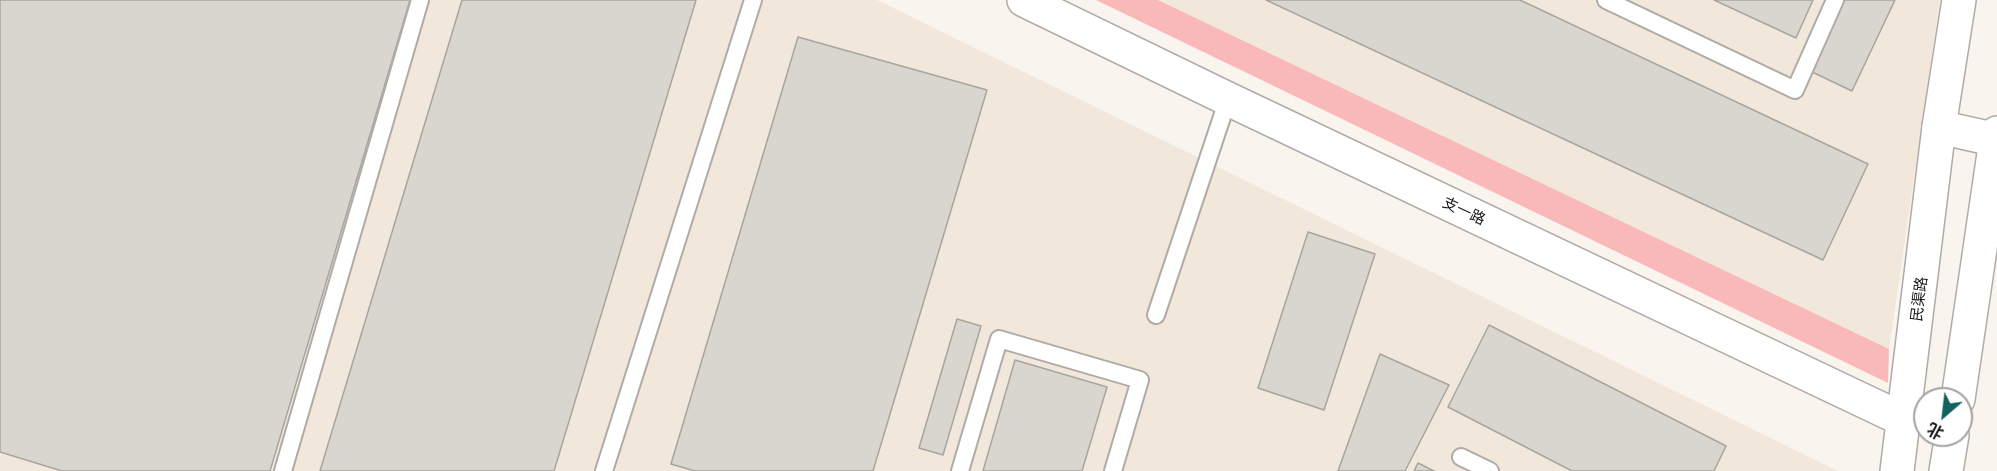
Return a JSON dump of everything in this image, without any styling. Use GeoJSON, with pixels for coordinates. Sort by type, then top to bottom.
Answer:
{"type":"FeatureCollection","features":[{"type":"Feature","properties":{"kind":"street","name":"支一路"},"geometry":{"type":"LineString","coordinates":[[1024,0],[1904,420]]}},
{"type":"Feature","properties":{"kind":"street","name":"民渠路"},"geometry":{"type":"LineString","coordinates":[[1897,471],[1939,127],[1960,0]]}},
{"type":"Feature","properties":{"kind":"street"},"geometry":{"type":"LineString","coordinates":[[1939,127],[1997,136],[1960,387]]}},
{"type":"Feature","properties":{"kind":"street"},"geometry":{"type":"LineString","coordinates":[[1946,471],[1950,447]]}},
{"type":"Feature","properties":{"kind":"lane"},"geometry":{"type":"LineString","coordinates":[[282,471],[420,0]]}},
{"type":"Feature","properties":{"kind":"lane"},"geometry":{"type":"LineString","coordinates":[[604,471],[753,0]]}},
{"type":"Feature","properties":{"kind":"lane"},"geometry":{"type":"LineString","coordinates":[[1606,0],[1795,90],[1835,0]]}},
{"type":"Feature","properties":{"kind":"lane"},"geometry":{"type":"LineString","coordinates":[[1156,315],[1228,99]]}},
{"type":"Feature","properties":{"kind":"lane"},"geometry":{"type":"LineString","coordinates":[[960,471],[999,339],[1140,380],[1113,471]]}},
{"type":"Feature","properties":{"kind":"lane"},"geometry":{"type":"LineString","coordinates":[[1461,457],[1490,471]]}},
{"type":"Feature","properties":{"kind":"shaded area"},"geometry":{"type":"Polygon","coordinates":[[[0,0],[877,0],[1838,471],[0,471],[0,0]]]}},
{"type":"Feature","properties":{"kind":"shaded area"},"geometry":{"type":"Polygon","coordinates":[[[1096,0],[1158,0],[1889,349],[1888,383],[1096,0]]]}},
{"type":"Feature","properties":{"kind":"shaded area"},"geometry":{"type":"Polygon","coordinates":[[[1158,0],[1940,0],[1889,349],[1158,0]]]}},
{"type":"Feature","properties":{"kind":"building"},"geometry":{"type":"Polygon","coordinates":[[[0,0],[410,0],[270,471],[62,471],[0,452],[0,0]]]}},
{"type":"Feature","properties":{"kind":"building"},"geometry":{"type":"Polygon","coordinates":[[[462,0],[696,0],[554,471],[320,471],[462,0]]]}},
{"type":"Feature","properties":{"kind":"building"},"geometry":{"type":"Polygon","coordinates":[[[1266,0],[1520,0],[1868,164],[1823,260],[1266,0]]]}},
{"type":"Feature","properties":{"kind":"building"},"geometry":{"type":"Polygon","coordinates":[[[1714,0],[1813,0],[1796,38],[1714,0]]]}},
{"type":"Feature","properties":{"kind":"building"},"geometry":{"type":"Polygon","coordinates":[[[1844,0],[1895,0],[1852,91],[1810,71],[1844,0]]]}},
{"type":"Feature","properties":{"kind":"building"},"geometry":{"type":"Polygon","coordinates":[[[798,37],[987,90],[873,471],[695,471],[671,464],[798,37]]]}},
{"type":"Feature","properties":{"kind":"building"},"geometry":{"type":"Polygon","coordinates":[[[1308,232],[1375,254],[1324,410],[1258,388],[1308,232]]]}},
{"type":"Feature","properties":{"kind":"building"},"geometry":{"type":"Polygon","coordinates":[[[957,319],[981,326],[943,455],[919,448],[957,319]]]}},
{"type":"Feature","properties":{"kind":"building"},"geometry":{"type":"Polygon","coordinates":[[[1489,325],[1726,446],[1714,471],[1572,471],[1448,407],[1489,325]]]}},
{"type":"Feature","properties":{"kind":"building"},"geometry":{"type":"Polygon","coordinates":[[[1380,354],[1449,385],[1405,471],[1338,471],[1380,354]]]}},
{"type":"Feature","properties":{"kind":"building"},"geometry":{"type":"Polygon","coordinates":[[[1015,360],[1107,387],[1082,471],[983,471],[1015,360]]]}},
{"type":"Feature","properties":{"kind":"building"},"geometry":{"type":"Polygon","coordinates":[[[1418,463],[1434,471],[1414,471],[1418,463]]]}}]}
